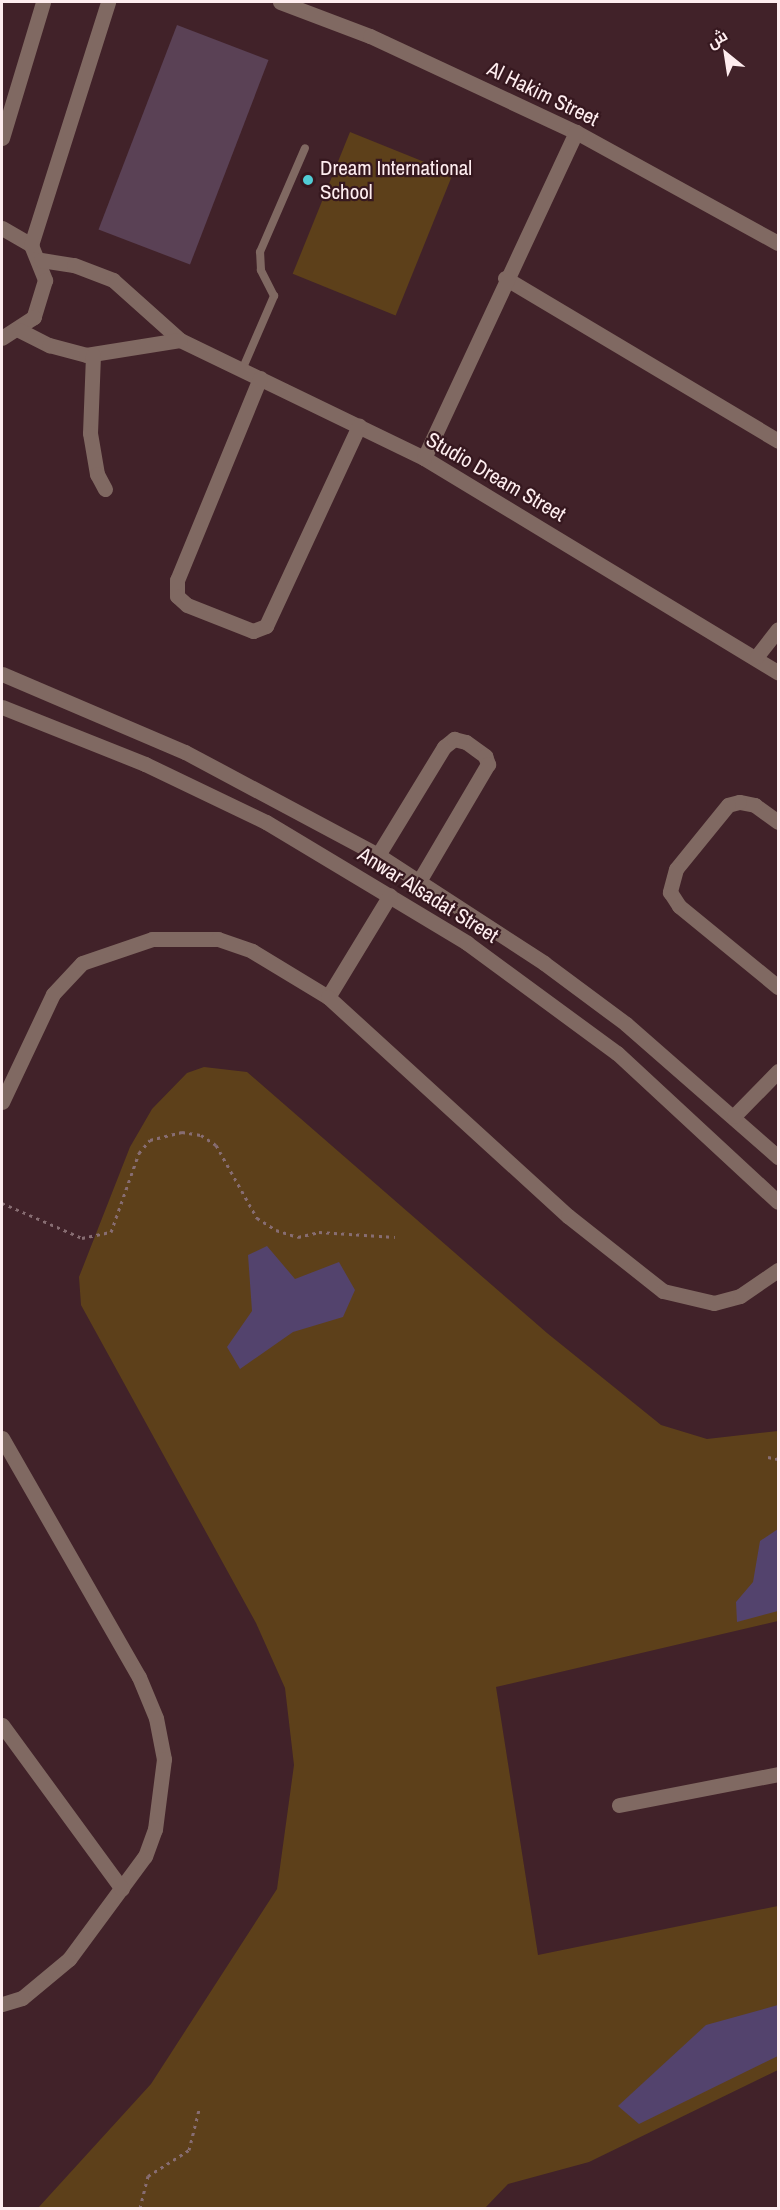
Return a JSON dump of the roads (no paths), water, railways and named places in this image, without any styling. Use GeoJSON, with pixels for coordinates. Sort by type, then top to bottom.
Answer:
{"type":"FeatureCollection","features":[{"type":"Feature","properties":{"kind":"street"},"geometry":{"type":"LineString","coordinates":[[2,138],[43,2]]}},
{"type":"Feature","properties":{"kind":"street"},"geometry":{"type":"LineString","coordinates":[[32,245],[108,2]]}},
{"type":"Feature","properties":{"kind":"street","name":"Al Hakim Street"},"geometry":{"type":"LineString","coordinates":[[280,2],[370,36],[576,132],[778,243]]}},
{"type":"Feature","properties":{"kind":"street"},"geometry":{"type":"LineString","coordinates":[[424,458],[505,278],[576,132]]}},
{"type":"Feature","properties":{"kind":"street"},"geometry":{"type":"LineString","coordinates":[[2,228],[32,245],[41,260],[43,299],[19,330],[2,338]]}},
{"type":"Feature","properties":{"kind":"street","name":"Studio Dream Street"},"geometry":{"type":"LineString","coordinates":[[41,260],[74,265],[113,280],[180,340],[424,458],[757,656],[778,672]]}},
{"type":"Feature","properties":{"kind":"street"},"geometry":{"type":"LineString","coordinates":[[505,278],[778,441]]}},
{"type":"Feature","properties":{"kind":"street"},"geometry":{"type":"LineString","coordinates":[[19,330],[49,345],[93,355],[180,340]]}},
{"type":"Feature","properties":{"kind":"street"},"geometry":{"type":"LineString","coordinates":[[93,355],[90,433],[96,474],[105,489]]}},
{"type":"Feature","properties":{"kind":"street"},"geometry":{"type":"LineString","coordinates":[[260,378],[177,580],[177,596],[187,604],[253,631],[266,626],[359,426]]}},
{"type":"Feature","properties":{"kind":"street"},"geometry":{"type":"LineString","coordinates":[[757,656],[778,628]]}},
{"type":"Feature","properties":{"kind":"street","name":"Anwar Alsadat Street"},"geometry":{"type":"LineString","coordinates":[[2,674],[185,752],[378,855],[626,1024],[734,1116],[778,1157]]}},
{"type":"Feature","properties":{"kind":"street","name":"Anwar Alsadat Street"},"geometry":{"type":"LineString","coordinates":[[2,707],[204,791],[390,895],[532,988],[617,1053],[778,1202]]}},
{"type":"Feature","properties":{"kind":"street"},"geometry":{"type":"LineString","coordinates":[[378,855],[444,747],[454,739],[466,742],[485,756],[488,764],[419,881]]}},
{"type":"Feature","properties":{"kind":"street"},"geometry":{"type":"LineString","coordinates":[[778,822],[755,805],[739,802],[728,806],[676,869],[670,892],[678,906],[778,987]]}},
{"type":"Feature","properties":{"kind":"street"},"geometry":{"type":"LineString","coordinates":[[328,997],[390,895]]}},
{"type":"Feature","properties":{"kind":"street"},"geometry":{"type":"LineString","coordinates":[[2,1097],[53,994],[82,963],[104,951],[152,939],[185,935],[218,939],[252,951],[328,997],[568,1216],[663,1291],[714,1303],[740,1296],[778,1270]]}},
{"type":"Feature","properties":{"kind":"street"},"geometry":{"type":"LineString","coordinates":[[734,1116],[778,1071]]}},
{"type":"Feature","properties":{"kind":"street"},"geometry":{"type":"LineString","coordinates":[[2,1438],[139,1677],[156,1718],[164,1759],[155,1829],[145,1856],[69,1959],[22,1998],[2,2004]]}},
{"type":"Feature","properties":{"kind":"street"},"geometry":{"type":"LineString","coordinates":[[2,1725],[122,1889]]}},
{"type":"Feature","properties":{"kind":"street"},"geometry":{"type":"LineString","coordinates":[[619,1805],[778,1774]]}},
{"type":"Feature","properties":{"kind":"lane"},"geometry":{"type":"LineString","coordinates":[[242,370],[274,296],[261,270],[260,252],[305,148]]}},
{"type":"Feature","properties":{"kind":"place","name":"Dream International School"},"geometry":{"type":"Point","coordinates":[308,180]}}]}
